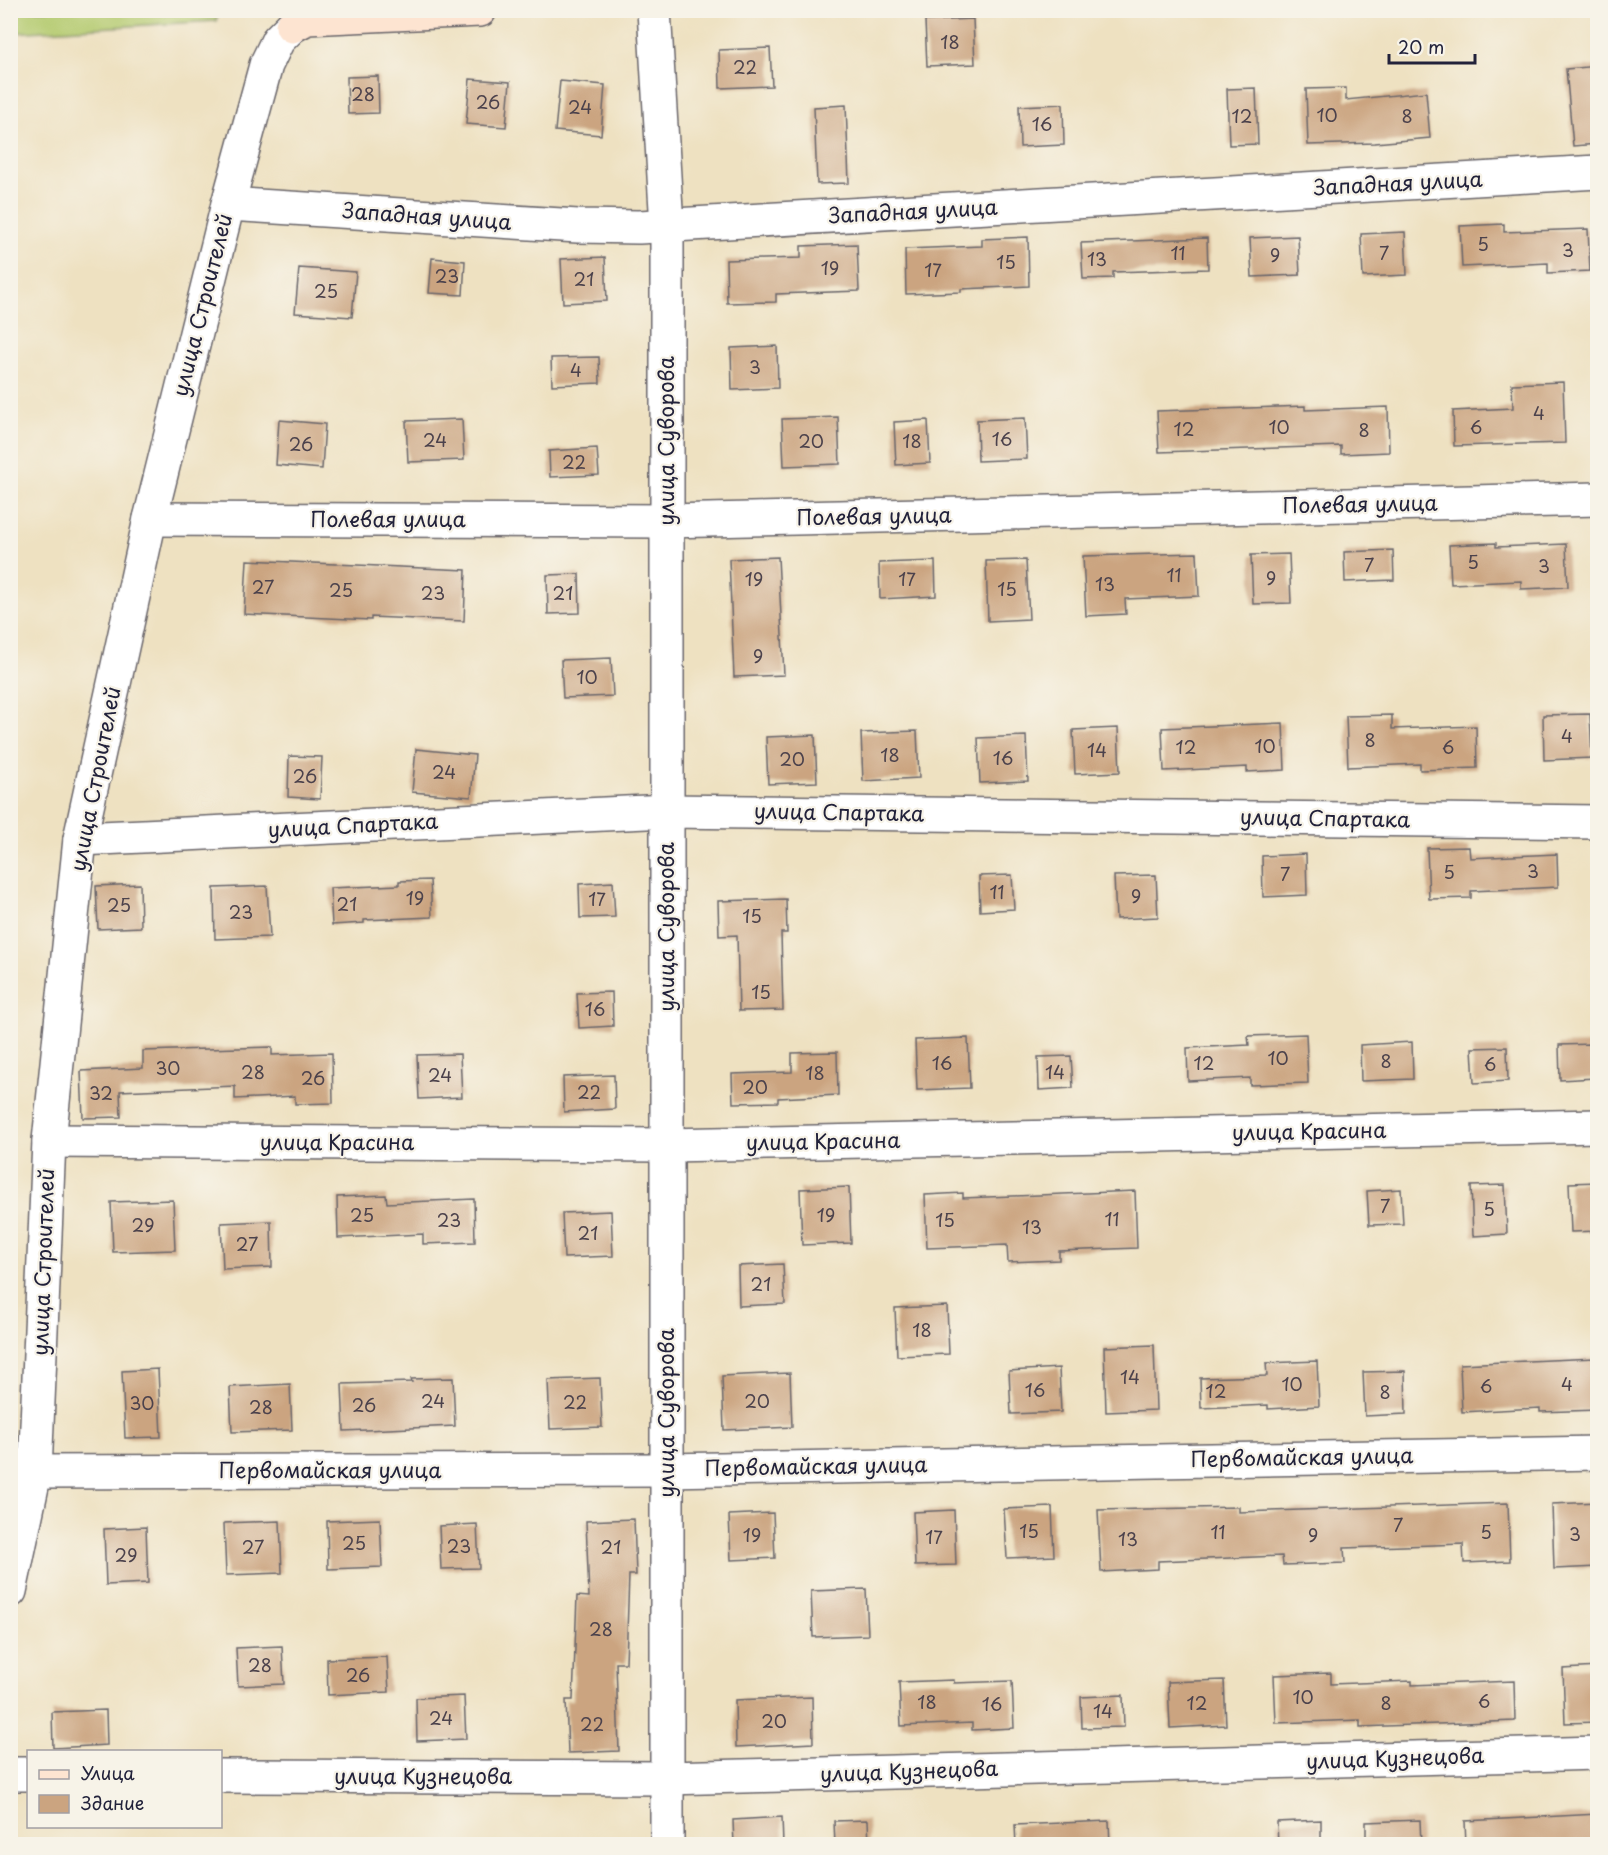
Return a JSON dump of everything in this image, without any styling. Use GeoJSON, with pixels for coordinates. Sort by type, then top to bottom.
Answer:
{"type":"FeatureCollection","features":[{"type":"Feature","properties":{"kind":"street","name":"улица Строителей"},"geometry":{"type":"LineString","coordinates":[[10,1591],[35,1472],[49,1141],[80,839],[150,519],[228,204],[266,66],[278,40],[292,26],[307,18],[480,10]]}},
{"type":"Feature","properties":{"kind":"street","name":"улица Суворова"},"geometry":{"type":"LineString","coordinates":[[654,10],[667,226],[667,1845]]}},
{"type":"Feature","properties":{"kind":"street","name":"Западная улица"},"geometry":{"type":"LineString","coordinates":[[228,204],[578,226],[667,226],[1598,172]]}},
{"type":"Feature","properties":{"kind":"street","name":"Полевая улица"},"geometry":{"type":"LineString","coordinates":[[150,519],[667,521],[1598,500]]}},
{"type":"Feature","properties":{"kind":"street","name":"улица Спартака"},"geometry":{"type":"LineString","coordinates":[[80,839],[667,811],[1598,822]]}},
{"type":"Feature","properties":{"kind":"street","name":"улица Красина"},"geometry":{"type":"LineString","coordinates":[[49,1141],[667,1145],[1598,1126]]}},
{"type":"Feature","properties":{"kind":"street","name":"Первомайская улица"},"geometry":{"type":"LineString","coordinates":[[35,1472],[667,1470],[1598,1453]]}},
{"type":"Feature","properties":{"kind":"street","name":"улица Кузнецова"},"geometry":{"type":"LineString","coordinates":[[222,1776],[667,1778],[1598,1753]]}},
{"type":"Feature","properties":{"kind":"street"},"geometry":{"type":"LineString","coordinates":[[10,1774],[27,1774]]}},
{"type":"Feature","properties":{"kind":"green space"},"geometry":{"type":"Polygon","coordinates":[[[11,10],[219,11],[216,21],[11,33],[11,10]]]}},
{"type":"Feature","properties":{"kind":"building"},"geometry":{"type":"Polygon","coordinates":[[[973,19],[975,64],[927,66],[925,21],[973,19]]]}},
{"type":"Feature","properties":{"kind":"building"},"geometry":{"type":"Polygon","coordinates":[[[770,48],[772,86],[720,88],[719,50],[770,48]]]}},
{"type":"Feature","properties":{"kind":"building"},"geometry":{"type":"Polygon","coordinates":[[[1598,66],[1598,144],[1573,146],[1566,69],[1598,66]]]}},
{"type":"Feature","properties":{"kind":"building"},"geometry":{"type":"Polygon","coordinates":[[[378,76],[379,113],[348,114],[347,77],[378,76]]]}},
{"type":"Feature","properties":{"kind":"building"},"geometry":{"type":"Polygon","coordinates":[[[470,79],[510,82],[506,127],[466,124],[470,79]]]}},
{"type":"Feature","properties":{"kind":"building"},"geometry":{"type":"Polygon","coordinates":[[[560,81],[605,85],[601,135],[555,131],[560,81]]]}},
{"type":"Feature","properties":{"kind":"building"},"geometry":{"type":"Polygon","coordinates":[[[1256,88],[1258,144],[1229,145],[1227,89],[1256,88]]]}},
{"type":"Feature","properties":{"kind":"building"},"geometry":{"type":"Polygon","coordinates":[[[1346,88],[1346,100],[1426,92],[1430,138],[1375,143],[1308,145],[1306,89],[1346,88]]]}},
{"type":"Feature","properties":{"kind":"building"},"geometry":{"type":"Polygon","coordinates":[[[1063,104],[1064,145],[1020,147],[1019,106],[1063,104]]]}},
{"type":"Feature","properties":{"kind":"building"},"geometry":{"type":"Polygon","coordinates":[[[846,105],[849,183],[817,184],[814,107],[846,105]]]}},
{"type":"Feature","properties":{"kind":"building"},"geometry":{"type":"Polygon","coordinates":[[[1504,224],[1504,232],[1588,229],[1590,271],[1548,273],[1548,263],[1462,267],[1460,226],[1504,224]]]}},
{"type":"Feature","properties":{"kind":"building"},"geometry":{"type":"Polygon","coordinates":[[[1405,232],[1407,275],[1363,277],[1361,234],[1405,232]]]}},
{"type":"Feature","properties":{"kind":"building"},"geometry":{"type":"Polygon","coordinates":[[[1298,236],[1300,275],[1252,277],[1250,238],[1298,236]]]}},
{"type":"Feature","properties":{"kind":"building"},"geometry":{"type":"Polygon","coordinates":[[[1028,237],[1029,286],[906,294],[905,249],[982,246],[982,239],[1028,237]]]}},
{"type":"Feature","properties":{"kind":"building"},"geometry":{"type":"Polygon","coordinates":[[[1207,238],[1208,269],[1113,272],[1113,278],[1083,279],[1081,243],[1207,238]]]}},
{"type":"Feature","properties":{"kind":"building"},"geometry":{"type":"Polygon","coordinates":[[[857,244],[859,291],[776,294],[776,302],[727,303],[726,260],[801,258],[801,246],[857,244]]]}},
{"type":"Feature","properties":{"kind":"building"},"geometry":{"type":"Polygon","coordinates":[[[605,257],[607,301],[563,303],[561,259],[605,257]]]}},
{"type":"Feature","properties":{"kind":"building"},"geometry":{"type":"Polygon","coordinates":[[[432,258],[465,261],[463,295],[429,293],[432,258]]]}},
{"type":"Feature","properties":{"kind":"building"},"geometry":{"type":"Polygon","coordinates":[[[299,268],[356,272],[352,317],[295,313],[299,268]]]}},
{"type":"Feature","properties":{"kind":"building"},"geometry":{"type":"Polygon","coordinates":[[[777,346],[778,388],[732,390],[731,348],[777,346]]]}},
{"type":"Feature","properties":{"kind":"building"},"geometry":{"type":"Polygon","coordinates":[[[599,357],[600,383],[552,385],[551,358],[599,357]]]}},
{"type":"Feature","properties":{"kind":"building"},"geometry":{"type":"Polygon","coordinates":[[[1563,382],[1565,443],[1454,446],[1453,411],[1513,408],[1512,384],[1563,382]]]}},
{"type":"Feature","properties":{"kind":"building"},"geometry":{"type":"Polygon","coordinates":[[[1305,406],[1305,410],[1388,407],[1389,452],[1341,454],[1341,446],[1159,452],[1157,411],[1305,406]]]}},
{"type":"Feature","properties":{"kind":"building"},"geometry":{"type":"Polygon","coordinates":[[[838,417],[840,464],[784,466],[782,419],[838,417]]]}},
{"type":"Feature","properties":{"kind":"building"},"geometry":{"type":"Polygon","coordinates":[[[1025,418],[1027,459],[978,461],[977,420],[1025,418]]]}},
{"type":"Feature","properties":{"kind":"building"},"geometry":{"type":"Polygon","coordinates":[[[462,419],[464,460],[408,462],[406,421],[462,419]]]}},
{"type":"Feature","properties":{"kind":"building"},"geometry":{"type":"Polygon","coordinates":[[[279,420],[325,424],[322,469],[276,465],[279,420]]]}},
{"type":"Feature","properties":{"kind":"building"},"geometry":{"type":"Polygon","coordinates":[[[928,420],[930,463],[896,465],[894,422],[928,420]]]}},
{"type":"Feature","properties":{"kind":"building"},"geometry":{"type":"Polygon","coordinates":[[[597,448],[599,475],[550,477],[549,451],[597,448]]]}},
{"type":"Feature","properties":{"kind":"building"},"geometry":{"type":"Polygon","coordinates":[[[1496,543],[1496,547],[1566,544],[1568,587],[1521,589],[1521,581],[1451,584],[1449,545],[1496,543]]]}},
{"type":"Feature","properties":{"kind":"building"},"geometry":{"type":"Polygon","coordinates":[[[1393,550],[1394,580],[1345,582],[1344,552],[1393,550]]]}},
{"type":"Feature","properties":{"kind":"building"},"geometry":{"type":"Polygon","coordinates":[[[1197,553],[1199,596],[1125,599],[1126,614],[1086,616],[1083,556],[1197,553]]]}},
{"type":"Feature","properties":{"kind":"building"},"geometry":{"type":"Polygon","coordinates":[[[1289,554],[1291,603],[1253,604],[1251,555],[1289,554]]]}},
{"type":"Feature","properties":{"kind":"building"},"geometry":{"type":"Polygon","coordinates":[[[778,557],[784,675],[734,677],[729,559],[778,557]]]}},
{"type":"Feature","properties":{"kind":"building"},"geometry":{"type":"Polygon","coordinates":[[[247,560],[466,570],[464,621],[371,617],[371,620],[244,614],[247,560]]]}},
{"type":"Feature","properties":{"kind":"building"},"geometry":{"type":"Polygon","coordinates":[[[1026,560],[1029,619],[988,621],[986,561],[1026,560]]]}},
{"type":"Feature","properties":{"kind":"building"},"geometry":{"type":"Polygon","coordinates":[[[935,561],[936,596],[880,599],[879,563],[935,561]]]}},
{"type":"Feature","properties":{"kind":"building"},"geometry":{"type":"Polygon","coordinates":[[[579,574],[580,613],[548,614],[547,575],[579,574]]]}},
{"type":"Feature","properties":{"kind":"building"},"geometry":{"type":"Polygon","coordinates":[[[611,658],[613,696],[563,698],[561,660],[611,658]]]}},
{"type":"Feature","properties":{"kind":"building"},"geometry":{"type":"Polygon","coordinates":[[[1590,714],[1592,758],[1544,760],[1543,715],[1590,714]]]}},
{"type":"Feature","properties":{"kind":"building"},"geometry":{"type":"Polygon","coordinates":[[[1392,715],[1392,729],[1476,726],[1477,768],[1420,770],[1420,764],[1348,767],[1346,716],[1392,715]]]}},
{"type":"Feature","properties":{"kind":"building"},"geometry":{"type":"Polygon","coordinates":[[[1283,723],[1285,770],[1247,772],[1247,767],[1164,771],[1162,728],[1283,723]]]}},
{"type":"Feature","properties":{"kind":"building"},"geometry":{"type":"Polygon","coordinates":[[[1118,728],[1120,772],[1075,774],[1073,730],[1118,728]]]}},
{"type":"Feature","properties":{"kind":"building"},"geometry":{"type":"Polygon","coordinates":[[[917,731],[919,778],[863,781],[861,733],[917,731]]]}},
{"type":"Feature","properties":{"kind":"building"},"geometry":{"type":"Polygon","coordinates":[[[815,735],[817,782],[768,784],[766,737],[815,735]]]}},
{"type":"Feature","properties":{"kind":"building"},"geometry":{"type":"Polygon","coordinates":[[[1026,736],[1028,781],[980,783],[978,738],[1026,736]]]}},
{"type":"Feature","properties":{"kind":"building"},"geometry":{"type":"Polygon","coordinates":[[[416,749],[475,755],[471,797],[412,792],[416,749]]]}},
{"type":"Feature","properties":{"kind":"building"},"geometry":{"type":"Polygon","coordinates":[[[289,756],[322,757],[320,799],[288,797],[289,756]]]}},
{"type":"Feature","properties":{"kind":"building"},"geometry":{"type":"Polygon","coordinates":[[[1469,847],[1470,858],[1557,854],[1558,887],[1471,891],[1471,898],[1429,899],[1427,848],[1469,847]]]}},
{"type":"Feature","properties":{"kind":"building"},"geometry":{"type":"Polygon","coordinates":[[[1306,854],[1307,895],[1263,897],[1262,856],[1306,854]]]}},
{"type":"Feature","properties":{"kind":"building"},"geometry":{"type":"Polygon","coordinates":[[[1012,875],[1014,909],[980,911],[979,876],[1012,875]]]}},
{"type":"Feature","properties":{"kind":"building"},"geometry":{"type":"Polygon","coordinates":[[[1156,875],[1158,917],[1116,919],[1114,876],[1156,875]]]}},
{"type":"Feature","properties":{"kind":"building"},"geometry":{"type":"Polygon","coordinates":[[[430,880],[432,917],[364,920],[364,923],[332,925],[330,888],[399,885],[399,881],[430,880]]]}},
{"type":"Feature","properties":{"kind":"building"},"geometry":{"type":"Polygon","coordinates":[[[613,882],[615,917],[580,918],[579,884],[613,882]]]}},
{"type":"Feature","properties":{"kind":"building"},"geometry":{"type":"Polygon","coordinates":[[[140,884],[141,927],[98,929],[96,886],[140,884]]]}},
{"type":"Feature","properties":{"kind":"building"},"geometry":{"type":"Polygon","coordinates":[[[267,886],[270,937],[215,939],[214,888],[267,886]]]}},
{"type":"Feature","properties":{"kind":"building"},"geometry":{"type":"Polygon","coordinates":[[[786,899],[787,933],[781,933],[783,1010],[739,1011],[737,935],[719,936],[718,901],[786,899]]]}},
{"type":"Feature","properties":{"kind":"building"},"geometry":{"type":"Polygon","coordinates":[[[612,992],[613,1026],[579,1028],[577,993],[612,992]]]}},
{"type":"Feature","properties":{"kind":"building"},"geometry":{"type":"Polygon","coordinates":[[[1306,1034],[1308,1083],[1250,1085],[1250,1078],[1188,1081],[1187,1048],[1249,1045],[1248,1036],[1306,1034]]]}},
{"type":"Feature","properties":{"kind":"building"},"geometry":{"type":"Polygon","coordinates":[[[968,1038],[970,1088],[917,1090],[915,1040],[968,1038]]]}},
{"type":"Feature","properties":{"kind":"building"},"geometry":{"type":"Polygon","coordinates":[[[1412,1042],[1413,1079],[1361,1081],[1360,1045],[1412,1042]]]}},
{"type":"Feature","properties":{"kind":"building"},"geometry":{"type":"Polygon","coordinates":[[[1593,1044],[1595,1078],[1560,1080],[1559,1045],[1593,1044]]]}},
{"type":"Feature","properties":{"kind":"building"},"geometry":{"type":"Polygon","coordinates":[[[272,1047],[272,1055],[332,1053],[333,1103],[295,1104],[295,1096],[235,1099],[235,1086],[120,1091],[121,1117],[83,1118],[81,1071],[143,1068],[143,1051],[272,1047]]]}},
{"type":"Feature","properties":{"kind":"building"},"geometry":{"type":"Polygon","coordinates":[[[1507,1047],[1508,1081],[1474,1083],[1472,1048],[1507,1047]]]}},
{"type":"Feature","properties":{"kind":"building"},"geometry":{"type":"Polygon","coordinates":[[[837,1052],[838,1095],[778,1098],[778,1102],[733,1103],[732,1074],[792,1072],[792,1053],[837,1052]]]}},
{"type":"Feature","properties":{"kind":"building"},"geometry":{"type":"Polygon","coordinates":[[[460,1054],[462,1097],[419,1099],[417,1055],[460,1054]]]}},
{"type":"Feature","properties":{"kind":"building"},"geometry":{"type":"Polygon","coordinates":[[[1071,1056],[1073,1088],[1039,1090],[1038,1057],[1071,1056]]]}},
{"type":"Feature","properties":{"kind":"building"},"geometry":{"type":"Polygon","coordinates":[[[614,1075],[615,1109],[564,1112],[563,1077],[614,1075]]]}},
{"type":"Feature","properties":{"kind":"building"},"geometry":{"type":"Polygon","coordinates":[[[1598,1182],[1598,1231],[1571,1232],[1569,1183],[1598,1182]]]}},
{"type":"Feature","properties":{"kind":"building"},"geometry":{"type":"Polygon","coordinates":[[[1505,1185],[1507,1234],[1473,1236],[1471,1186],[1505,1185]]]}},
{"type":"Feature","properties":{"kind":"building"},"geometry":{"type":"Polygon","coordinates":[[[849,1187],[851,1243],[802,1245],[800,1189],[849,1187]]]}},
{"type":"Feature","properties":{"kind":"building"},"geometry":{"type":"Polygon","coordinates":[[[1401,1189],[1403,1224],[1369,1225],[1367,1191],[1401,1189]]]}},
{"type":"Feature","properties":{"kind":"building"},"geometry":{"type":"Polygon","coordinates":[[[1135,1191],[1137,1248],[1059,1251],[1059,1260],[1008,1262],[1007,1245],[927,1248],[925,1195],[963,1193],[963,1198],[1135,1191]]]}},
{"type":"Feature","properties":{"kind":"building"},"geometry":{"type":"Polygon","coordinates":[[[386,1195],[387,1203],[474,1199],[475,1242],[423,1244],[423,1234],[338,1238],[337,1197],[386,1195]]]}},
{"type":"Feature","properties":{"kind":"building"},"geometry":{"type":"Polygon","coordinates":[[[173,1200],[175,1250],[113,1252],[111,1202],[173,1200]]]}},
{"type":"Feature","properties":{"kind":"building"},"geometry":{"type":"Polygon","coordinates":[[[611,1211],[613,1256],[564,1258],[562,1213],[611,1211]]]}},
{"type":"Feature","properties":{"kind":"building"},"geometry":{"type":"Polygon","coordinates":[[[271,1221],[272,1267],[223,1269],[221,1223],[271,1221]]]}},
{"type":"Feature","properties":{"kind":"building"},"geometry":{"type":"Polygon","coordinates":[[[783,1264],[785,1304],[739,1306],[738,1266],[783,1264]]]}},
{"type":"Feature","properties":{"kind":"building"},"geometry":{"type":"Polygon","coordinates":[[[947,1306],[949,1354],[897,1356],[895,1308],[947,1306]]]}},
{"type":"Feature","properties":{"kind":"building"},"geometry":{"type":"Polygon","coordinates":[[[1154,1345],[1156,1410],[1106,1412],[1104,1347],[1154,1345]]]}},
{"type":"Feature","properties":{"kind":"building"},"geometry":{"type":"Polygon","coordinates":[[[1595,1358],[1597,1410],[1540,1412],[1540,1408],[1462,1412],[1460,1364],[1595,1358]]]}},
{"type":"Feature","properties":{"kind":"building"},"geometry":{"type":"Polygon","coordinates":[[[1317,1361],[1319,1406],[1268,1409],[1268,1405],[1201,1408],[1200,1378],[1267,1376],[1266,1363],[1317,1361]]]}},
{"type":"Feature","properties":{"kind":"building"},"geometry":{"type":"Polygon","coordinates":[[[1059,1368],[1061,1412],[1011,1414],[1009,1371],[1059,1368]]]}},
{"type":"Feature","properties":{"kind":"building"},"geometry":{"type":"Polygon","coordinates":[[[158,1369],[161,1437],[125,1438],[122,1371],[158,1369]]]}},
{"type":"Feature","properties":{"kind":"building"},"geometry":{"type":"Polygon","coordinates":[[[1405,1371],[1406,1414],[1365,1416],[1363,1372],[1405,1371]]]}},
{"type":"Feature","properties":{"kind":"building"},"geometry":{"type":"Polygon","coordinates":[[[790,1373],[792,1427],[724,1430],[722,1376],[790,1373]]]}},
{"type":"Feature","properties":{"kind":"building"},"geometry":{"type":"Polygon","coordinates":[[[453,1378],[455,1426],[344,1431],[342,1384],[453,1378]]]}},
{"type":"Feature","properties":{"kind":"building"},"geometry":{"type":"Polygon","coordinates":[[[600,1378],[602,1427],[550,1429],[548,1380],[600,1378]]]}},
{"type":"Feature","properties":{"kind":"building"},"geometry":{"type":"Polygon","coordinates":[[[290,1384],[292,1430],[232,1432],[230,1387],[290,1384]]]}},
{"type":"Feature","properties":{"kind":"building"},"geometry":{"type":"Polygon","coordinates":[[[1598,1502],[1598,1567],[1554,1569],[1552,1504],[1598,1502]]]}},
{"type":"Feature","properties":{"kind":"building"},"geometry":{"type":"Polygon","coordinates":[[[1508,1503],[1510,1561],[1464,1563],[1463,1544],[1344,1548],[1345,1563],[1283,1565],[1282,1556],[1158,1561],[1158,1569],[1101,1572],[1098,1510],[1239,1507],[1239,1512],[1508,1503]]]}},
{"type":"Feature","properties":{"kind":"building"},"geometry":{"type":"Polygon","coordinates":[[[1052,1507],[1054,1556],[1007,1558],[1004,1509],[1052,1507]]]}},
{"type":"Feature","properties":{"kind":"building"},"geometry":{"type":"Polygon","coordinates":[[[954,1510],[956,1565],[915,1566],[913,1512],[954,1510]]]}},
{"type":"Feature","properties":{"kind":"building"},"geometry":{"type":"Polygon","coordinates":[[[773,1513],[775,1558],[731,1560],[729,1515],[773,1513]]]}},
{"type":"Feature","properties":{"kind":"building"},"geometry":{"type":"Polygon","coordinates":[[[380,1519],[382,1567],[328,1569],[327,1521],[380,1519]]]}},
{"type":"Feature","properties":{"kind":"building"},"geometry":{"type":"Polygon","coordinates":[[[634,1519],[636,1575],[629,1575],[626,1663],[616,1663],[619,1751],[568,1753],[566,1700],[573,1700],[577,1596],[589,1597],[586,1521],[634,1519]]]}},
{"type":"Feature","properties":{"kind":"building"},"geometry":{"type":"Polygon","coordinates":[[[280,1521],[282,1573],[226,1575],[224,1523],[280,1521]]]}},
{"type":"Feature","properties":{"kind":"building"},"geometry":{"type":"Polygon","coordinates":[[[477,1524],[479,1568],[441,1569],[439,1526],[477,1524]]]}},
{"type":"Feature","properties":{"kind":"building"},"geometry":{"type":"Polygon","coordinates":[[[146,1527],[148,1583],[106,1585],[104,1529],[146,1527]]]}},
{"type":"Feature","properties":{"kind":"building"},"geometry":{"type":"Polygon","coordinates":[[[866,1589],[868,1635],[813,1637],[811,1591],[866,1589]]]}},
{"type":"Feature","properties":{"kind":"building"},"geometry":{"type":"Polygon","coordinates":[[[282,1646],[284,1684],[238,1686],[236,1648],[282,1646]]]}},
{"type":"Feature","properties":{"kind":"building"},"geometry":{"type":"Polygon","coordinates":[[[387,1657],[389,1692],[328,1695],[327,1659],[387,1657]]]}},
{"type":"Feature","properties":{"kind":"building"},"geometry":{"type":"Polygon","coordinates":[[[1598,1667],[1598,1722],[1565,1723],[1563,1669],[1598,1667]]]}},
{"type":"Feature","properties":{"kind":"building"},"geometry":{"type":"Polygon","coordinates":[[[1331,1673],[1331,1684],[1412,1681],[1412,1685],[1514,1681],[1515,1721],[1360,1727],[1360,1720],[1276,1723],[1274,1675],[1331,1673]]]}},
{"type":"Feature","properties":{"kind":"building"},"geometry":{"type":"Polygon","coordinates":[[[954,1680],[954,1683],[1012,1681],[1014,1728],[972,1730],[972,1723],[901,1726],[899,1682],[954,1680]]]}},
{"type":"Feature","properties":{"kind":"building"},"geometry":{"type":"Polygon","coordinates":[[[1224,1680],[1226,1725],[1170,1728],[1168,1682],[1224,1680]]]}},
{"type":"Feature","properties":{"kind":"building"},"geometry":{"type":"Polygon","coordinates":[[[1123,1695],[1124,1727],[1082,1728],[1081,1697],[1123,1695]]]}},
{"type":"Feature","properties":{"kind":"building"},"geometry":{"type":"Polygon","coordinates":[[[464,1696],[466,1739],[417,1741],[416,1698],[464,1696]]]}},
{"type":"Feature","properties":{"kind":"building"},"geometry":{"type":"Polygon","coordinates":[[[812,1697],[813,1743],[736,1747],[735,1700],[812,1697]]]}},
{"type":"Feature","properties":{"kind":"building"},"geometry":{"type":"Polygon","coordinates":[[[106,1710],[107,1745],[53,1748],[52,1712],[106,1710]]]}},
{"type":"Feature","properties":{"kind":"building"},"geometry":{"type":"Polygon","coordinates":[[[1598,1814],[1598,1845],[1466,1845],[1465,1821],[1598,1814]]]}},
{"type":"Feature","properties":{"kind":"building"},"geometry":{"type":"Polygon","coordinates":[[[782,1817],[783,1845],[734,1845],[733,1820],[782,1817]]]}},
{"type":"Feature","properties":{"kind":"building"},"geometry":{"type":"Polygon","coordinates":[[[868,1820],[869,1845],[835,1845],[834,1821],[868,1820]]]}},
{"type":"Feature","properties":{"kind":"building"},"geometry":{"type":"Polygon","coordinates":[[[1321,1820],[1321,1845],[1278,1845],[1277,1822],[1321,1820]]]}},
{"type":"Feature","properties":{"kind":"building"},"geometry":{"type":"Polygon","coordinates":[[[1420,1820],[1421,1845],[1366,1845],[1366,1822],[1420,1820]]]}},
{"type":"Feature","properties":{"kind":"building"},"geometry":{"type":"Polygon","coordinates":[[[1109,1821],[1110,1845],[1016,1845],[1015,1825],[1109,1821]]]}}]}
